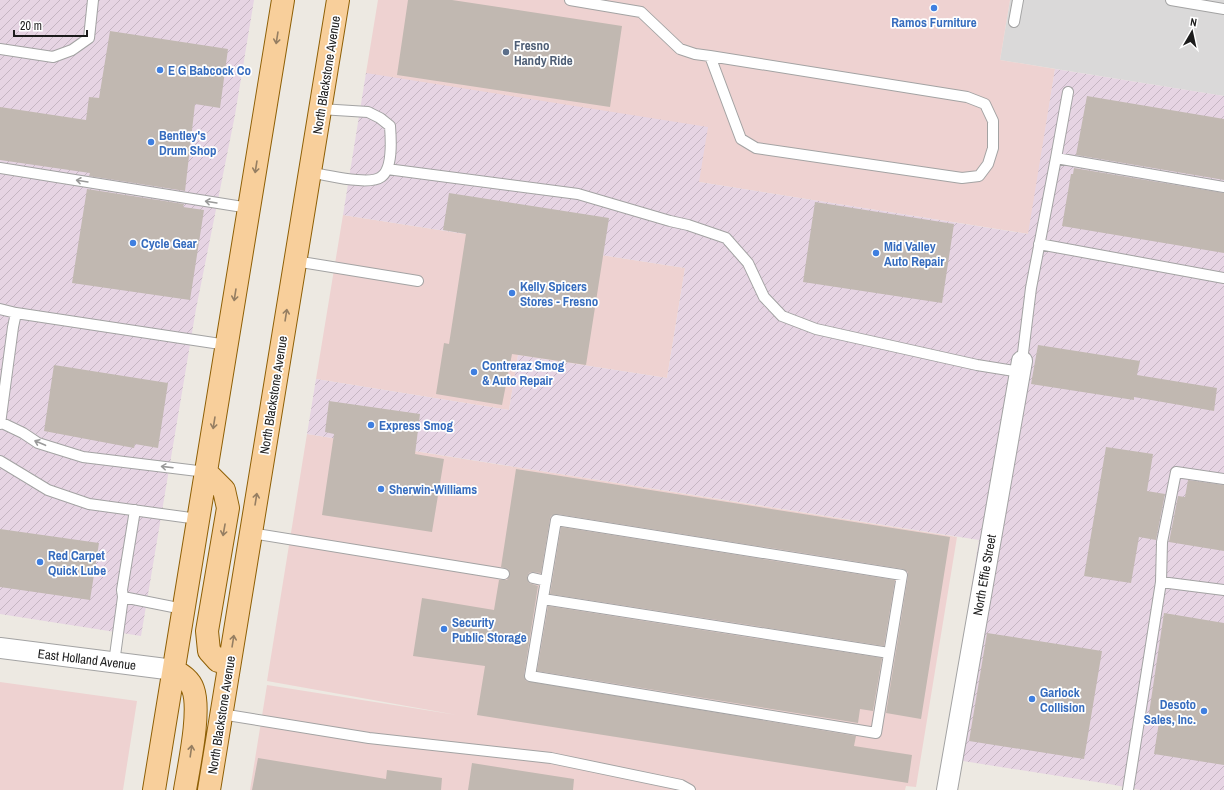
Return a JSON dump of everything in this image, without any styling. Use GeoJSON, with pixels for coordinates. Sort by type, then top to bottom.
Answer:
{"type":"FeatureCollection","features":[{"type":"Feature","properties":{"kind":"main road"},"geometry":{"type":"LineString","coordinates":[[154,790],[283,0]]}},
{"type":"Feature","properties":{"kind":"main road","name":"North Blackstone Avenue"},"geometry":{"type":"LineString","coordinates":[[208,790],[338,0]]}},
{"type":"Feature","properties":{"kind":"main road"},"geometry":{"type":"LineString","coordinates":[[206,472],[224,490],[228,508],[207,631],[209,651],[218,661],[229,663]]}},
{"type":"Feature","properties":{"kind":"main road"},"geometry":{"type":"LineString","coordinates":[[174,670],[187,678],[193,688],[196,700],[196,717],[185,790]]}},
{"type":"Feature","properties":{"kind":"street","name":"North Effie Street"},"geometry":{"type":"LineString","coordinates":[[947,790],[1021,367]]}},
{"type":"Feature","properties":{"kind":"street","name":"East Holland Avenue"},"geometry":{"type":"LineString","coordinates":[[0,648],[174,670]]}},
{"type":"Feature","properties":{"kind":"lane"},"geometry":{"type":"LineString","coordinates":[[0,49],[53,57],[72,50],[89,38],[93,0]]}},
{"type":"Feature","properties":{"kind":"lane"},"geometry":{"type":"LineString","coordinates":[[570,0],[641,12],[680,49],[695,54],[710,56],[967,97],[985,104],[993,121],[993,148],[988,164],[978,176],[962,178],[756,148],[741,139],[710,56]]}},
{"type":"Feature","properties":{"kind":"lane"},"geometry":{"type":"LineString","coordinates":[[1014,22],[1018,0]]}},
{"type":"Feature","properties":{"kind":"lane"},"geometry":{"type":"LineString","coordinates":[[1176,0],[1224,9]]}},
{"type":"Feature","properties":{"kind":"lane"},"geometry":{"type":"LineString","coordinates":[[387,169],[578,194],[688,225],[726,238],[748,263],[764,297],[782,316],[816,329],[976,365],[1021,367],[1031,288],[1068,92]]}},
{"type":"Feature","properties":{"kind":"lane"},"geometry":{"type":"LineString","coordinates":[[310,172],[358,181],[371,180],[381,177],[387,169],[391,145],[390,126],[380,118],[368,112],[320,109]]}},
{"type":"Feature","properties":{"kind":"lane"},"geometry":{"type":"LineString","coordinates":[[1056,158],[1224,187]]}},
{"type":"Feature","properties":{"kind":"lane"},"geometry":{"type":"LineString","coordinates":[[0,168],[249,208]]}},
{"type":"Feature","properties":{"kind":"lane"},"geometry":{"type":"LineString","coordinates":[[1039,244],[1224,278]]}},
{"type":"Feature","properties":{"kind":"lane"},"geometry":{"type":"LineString","coordinates":[[295,262],[418,281]]}},
{"type":"Feature","properties":{"kind":"lane"},"geometry":{"type":"LineString","coordinates":[[0,309],[16,313],[227,345]]}},
{"type":"Feature","properties":{"kind":"lane"},"geometry":{"type":"LineString","coordinates":[[16,313],[0,418],[38,444],[83,457],[206,472]]}},
{"type":"Feature","properties":{"kind":"lane"},"geometry":{"type":"LineString","coordinates":[[0,461],[48,490],[89,504],[198,518]]}},
{"type":"Feature","properties":{"kind":"lane"},"geometry":{"type":"LineString","coordinates":[[1128,790],[1160,582],[1162,542],[1176,472],[1224,478]]}},
{"type":"Feature","properties":{"kind":"lane"},"geometry":{"type":"LineString","coordinates":[[114,663],[123,597],[122,590],[135,510]]}},
{"type":"Feature","properties":{"kind":"lane"},"geometry":{"type":"LineString","coordinates":[[556,520],[902,575],[876,733],[530,676],[546,581],[556,520]]}},
{"type":"Feature","properties":{"kind":"lane"},"geometry":{"type":"LineString","coordinates":[[251,533],[504,574]]}},
{"type":"Feature","properties":{"kind":"lane"},"geometry":{"type":"LineString","coordinates":[[533,578],[546,581]]}},
{"type":"Feature","properties":{"kind":"lane"},"geometry":{"type":"LineString","coordinates":[[1160,582],[1224,590]]}},
{"type":"Feature","properties":{"kind":"lane"},"geometry":{"type":"LineString","coordinates":[[123,597],[184,609]]}},
{"type":"Feature","properties":{"kind":"lane"},"geometry":{"type":"LineString","coordinates":[[543,599],[889,653]]}},
{"type":"Feature","properties":{"kind":"lane"},"geometry":{"type":"LineString","coordinates":[[221,714],[369,738],[551,758],[681,785],[690,790]]}},
{"type":"Feature","properties":{"kind":"shaded area"},"geometry":{"type":"Polygon","coordinates":[[[0,0],[254,0],[235,115],[196,309],[141,636],[0,614],[0,0]]]}},
{"type":"Feature","properties":{"kind":"shaded area"},"geometry":{"type":"Polygon","coordinates":[[[378,0],[1010,0],[1000,60],[1055,69],[1029,234],[699,182],[366,73],[378,0]]]}},
{"type":"Feature","properties":{"kind":"shaded area"},"geometry":{"type":"Polygon","coordinates":[[[1010,0],[1224,0],[1224,96],[1000,60],[1010,0]]]}},
{"type":"Feature","properties":{"kind":"shaded area"},"geometry":{"type":"Polygon","coordinates":[[[1055,69],[1224,96],[1224,790],[1140,790],[944,758],[979,540],[307,434],[316,379],[509,410],[518,355],[667,378],[685,268],[343,215],[366,73],[708,127],[699,182],[1028,234],[1055,69]]]}},
{"type":"Feature","properties":{"kind":"shaded area"},"geometry":{"type":"Polygon","coordinates":[[[343,215],[685,268],[667,378],[518,355],[509,410],[316,379],[343,215]]]}},
{"type":"Feature","properties":{"kind":"shaded area"},"geometry":{"type":"Polygon","coordinates":[[[307,434],[957,537],[916,787],[906,786],[905,790],[250,790],[267,685],[457,715],[267,681],[307,434]]]}},
{"type":"Feature","properties":{"kind":"shaded area"},"geometry":{"type":"Polygon","coordinates":[[[0,682],[137,701],[123,790],[0,790],[0,682]]]}},
{"type":"Feature","properties":{"kind":"building"},"geometry":{"type":"Polygon","coordinates":[[[408,0],[452,0],[622,26],[610,107],[397,75],[408,0]]]}},
{"type":"Feature","properties":{"kind":"building"},"geometry":{"type":"Polygon","coordinates":[[[110,31],[228,49],[220,108],[195,104],[185,191],[89,176],[90,173],[0,160],[0,107],[86,120],[89,97],[99,98],[110,31]]]}},
{"type":"Feature","properties":{"kind":"building"},"geometry":{"type":"Polygon","coordinates":[[[1087,96],[1224,119],[1224,180],[1076,155],[1087,96]]]}},
{"type":"Feature","properties":{"kind":"building"},"geometry":{"type":"Polygon","coordinates":[[[1074,168],[1224,193],[1224,253],[1062,226],[1071,174],[1073,174],[1074,168]]]}},
{"type":"Feature","properties":{"kind":"building"},"geometry":{"type":"Polygon","coordinates":[[[87,189],[184,204],[183,207],[204,210],[190,300],[72,283],[87,189]]]}},
{"type":"Feature","properties":{"kind":"building"},"geometry":{"type":"Polygon","coordinates":[[[449,193],[609,218],[586,365],[512,354],[502,405],[436,394],[444,343],[449,344],[466,234],[443,230],[449,193]]]}},
{"type":"Feature","properties":{"kind":"building"},"geometry":{"type":"Polygon","coordinates":[[[815,202],[954,224],[942,303],[803,282],[815,202]]]}},
{"type":"Feature","properties":{"kind":"building"},"geometry":{"type":"Polygon","coordinates":[[[1038,345],[1140,361],[1137,375],[1217,388],[1214,411],[1134,397],[1134,400],[1031,384],[1038,345]]]}},
{"type":"Feature","properties":{"kind":"building"},"geometry":{"type":"Polygon","coordinates":[[[54,365],[168,383],[158,448],[135,444],[134,448],[44,431],[54,365]]]}},
{"type":"Feature","properties":{"kind":"building"},"geometry":{"type":"Polygon","coordinates":[[[329,401],[420,414],[415,454],[444,459],[432,532],[322,515],[334,434],[325,432],[329,401]]]}},
{"type":"Feature","properties":{"kind":"building"},"geometry":{"type":"Polygon","coordinates":[[[1106,447],[1153,454],[1147,491],[1165,494],[1156,540],[1139,537],[1131,583],[1084,576],[1106,447]]]}},
{"type":"Feature","properties":{"kind":"building"},"geometry":{"type":"Polygon","coordinates":[[[516,469],[950,537],[921,719],[886,713],[908,576],[908,572],[903,569],[557,514],[551,516],[550,519],[541,573],[531,572],[527,577],[529,583],[538,586],[524,675],[526,681],[856,736],[854,746],[912,755],[908,783],[477,715],[485,666],[413,656],[422,598],[494,610],[499,580],[507,580],[510,575],[508,569],[501,567],[516,469]]]}},
{"type":"Feature","properties":{"kind":"building"},"geometry":{"type":"Polygon","coordinates":[[[1188,480],[1224,485],[1224,551],[1169,542],[1178,496],[1185,497],[1188,480]]]}},
{"type":"Feature","properties":{"kind":"building"},"geometry":{"type":"Polygon","coordinates":[[[561,527],[895,580],[884,646],[550,594],[561,527]]]}},
{"type":"Feature","properties":{"kind":"building"},"geometry":{"type":"Polygon","coordinates":[[[0,529],[99,543],[90,600],[0,587],[0,529]]]}},
{"type":"Feature","properties":{"kind":"building"},"geometry":{"type":"Polygon","coordinates":[[[548,606],[882,658],[873,711],[860,709],[858,723],[537,671],[548,606]]]}},
{"type":"Feature","properties":{"kind":"building"},"geometry":{"type":"Polygon","coordinates":[[[1164,613],[1224,623],[1224,765],[1154,754],[1159,722],[1148,720],[1164,613]]]}},
{"type":"Feature","properties":{"kind":"building"},"geometry":{"type":"Polygon","coordinates":[[[987,633],[1102,651],[1084,759],[969,741],[987,633]]]}},
{"type":"Feature","properties":{"kind":"building"},"geometry":{"type":"Polygon","coordinates":[[[258,758],[386,779],[387,770],[442,778],[441,790],[252,790],[258,758]]]}},
{"type":"Feature","properties":{"kind":"building"},"geometry":{"type":"Polygon","coordinates":[[[472,763],[574,779],[573,790],[468,790],[472,763]]]}},
{"type":"Feature","properties":{"kind":"place","name":"Ramos Furniture"},"geometry":{"type":"Point","coordinates":[934,8]}},
{"type":"Feature","properties":{"kind":"place","name":"Fresno Handy Ride"},"geometry":{"type":"Point","coordinates":[506,52]}},
{"type":"Feature","properties":{"kind":"place","name":"E G Babcock Co"},"geometry":{"type":"Point","coordinates":[160,70]}},
{"type":"Feature","properties":{"kind":"place","name":"Bentley's Drum Shop"},"geometry":{"type":"Point","coordinates":[151,142]}},
{"type":"Feature","properties":{"kind":"place","name":"Cycle Gear"},"geometry":{"type":"Point","coordinates":[133,243]}},
{"type":"Feature","properties":{"kind":"place","name":"Mid Valley Auto Repair"},"geometry":{"type":"Point","coordinates":[876,253]}},
{"type":"Feature","properties":{"kind":"place","name":"Kelly Spicers Stores - Fresno"},"geometry":{"type":"Point","coordinates":[512,293]}},
{"type":"Feature","properties":{"kind":"place","name":"Contreraz Smog & Auto Repair"},"geometry":{"type":"Point","coordinates":[474,372]}},
{"type":"Feature","properties":{"kind":"place","name":"Express Smog"},"geometry":{"type":"Point","coordinates":[371,425]}},
{"type":"Feature","properties":{"kind":"place","name":"Sherwin-Williams"},"geometry":{"type":"Point","coordinates":[381,489]}},
{"type":"Feature","properties":{"kind":"place","name":"Red Carpet Quick Lube"},"geometry":{"type":"Point","coordinates":[40,562]}},
{"type":"Feature","properties":{"kind":"place","name":"Security Public Storage"},"geometry":{"type":"Point","coordinates":[444,629]}},
{"type":"Feature","properties":{"kind":"place","name":"Garlock Collision"},"geometry":{"type":"Point","coordinates":[1032,699]}},
{"type":"Feature","properties":{"kind":"place","name":"Desoto Sales, Inc."},"geometry":{"type":"Point","coordinates":[1204,711]}}]}
